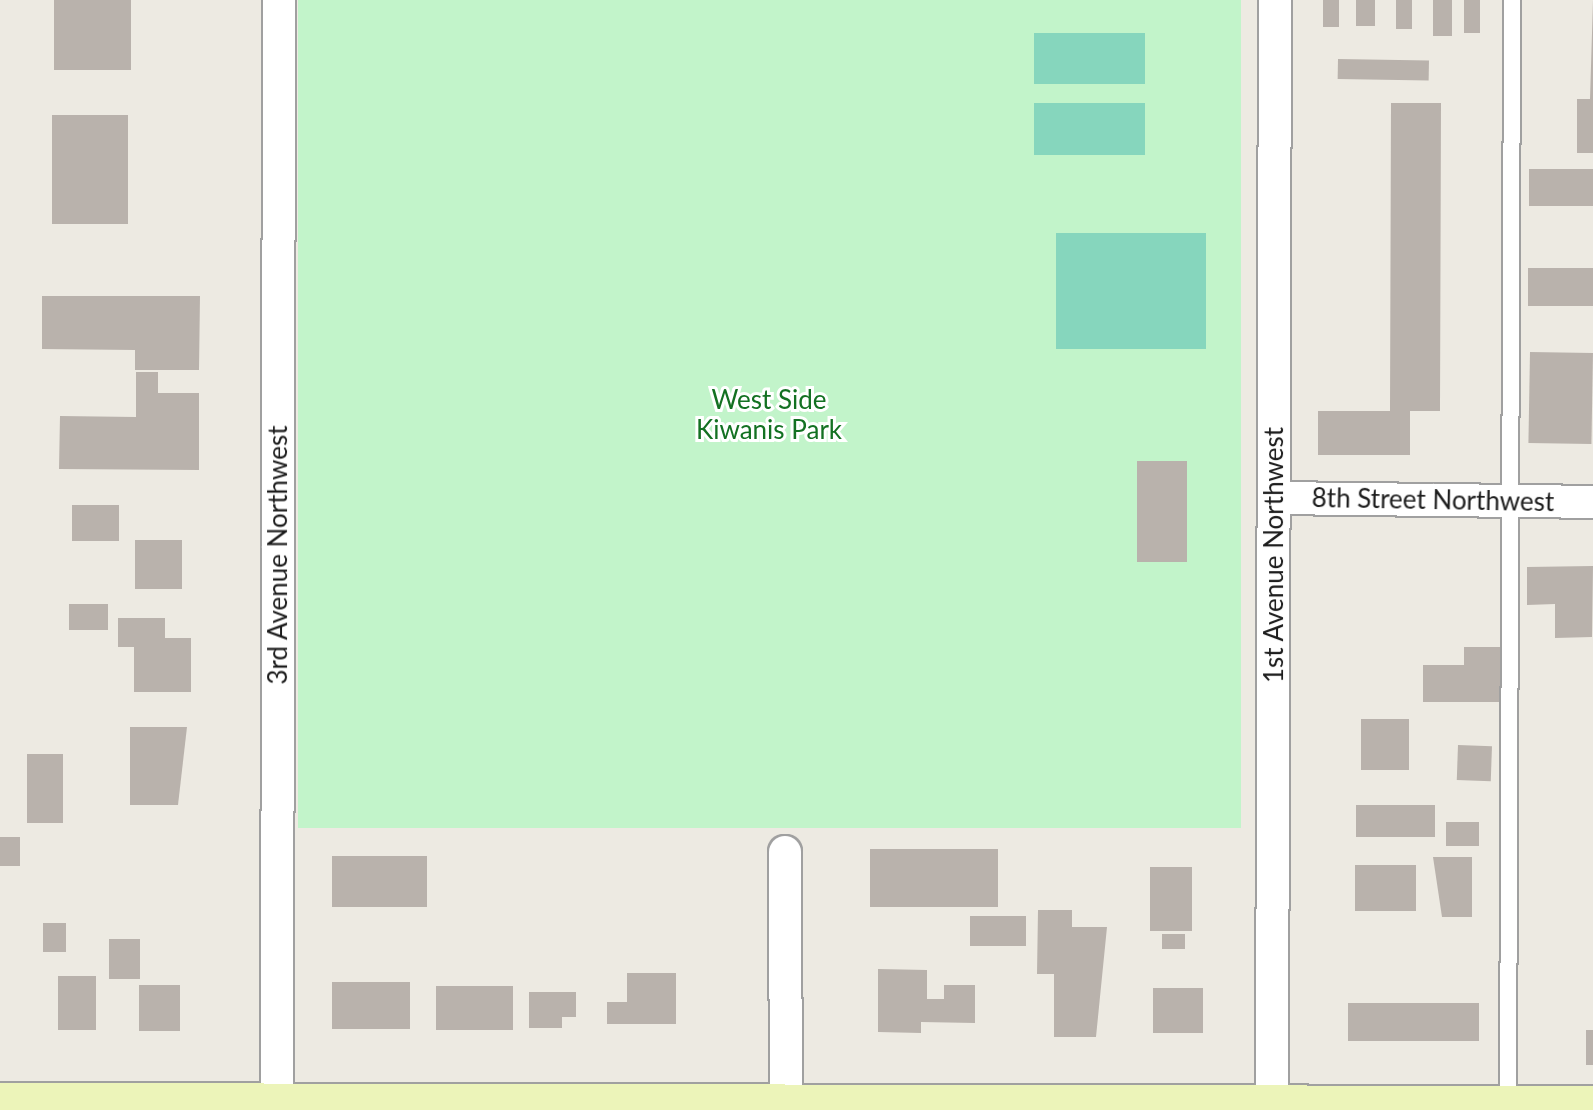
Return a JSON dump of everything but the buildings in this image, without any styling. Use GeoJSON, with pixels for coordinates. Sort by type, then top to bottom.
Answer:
{"type":"FeatureCollection","features":[{"type":"Feature","properties":{"kind":"street","name":"3rd Avenue Northwest"},"geometry":{"type":"LineString","coordinates":[[277,1108],[279,0]]}},
{"type":"Feature","properties":{"kind":"street","name":"1st Avenue Northwest"},"geometry":{"type":"LineString","coordinates":[[1272,1109],[1275,0]]}},
{"type":"Feature","properties":{"kind":"street","name":"8th Street Northwest"},"geometry":{"type":"LineString","coordinates":[[1274,498],[1593,502]]}},
{"type":"Feature","properties":{"kind":"street"},"geometry":{"type":"LineString","coordinates":[[785,852],[786,1108]]}},
{"type":"Feature","properties":{"kind":"street"},"geometry":{"type":"LineString","coordinates":[[17,1106],[1593,1108]]}},
{"type":"Feature","properties":{"kind":"lane"},"geometry":{"type":"LineString","coordinates":[[1508,1109],[1512,0]]}},
{"type":"Feature","properties":{"kind":"green space","name":"West Side Kiwanis Park"},"geometry":{"type":"Polygon","coordinates":[[[298,0],[1241,0],[1241,828],[298,828],[298,0]]]}},
{"type":"Feature","properties":{"kind":"green space"},"geometry":{"type":"Polygon","coordinates":[[[1034,33],[1145,33],[1145,84],[1034,84],[1034,33]]]}},
{"type":"Feature","properties":{"kind":"green space"},"geometry":{"type":"Polygon","coordinates":[[[1034,103],[1145,103],[1145,155],[1034,155],[1034,103]]]}},
{"type":"Feature","properties":{"kind":"green space"},"geometry":{"type":"Polygon","coordinates":[[[1056,233],[1206,233],[1206,349],[1056,349],[1056,233]]]}}]}
